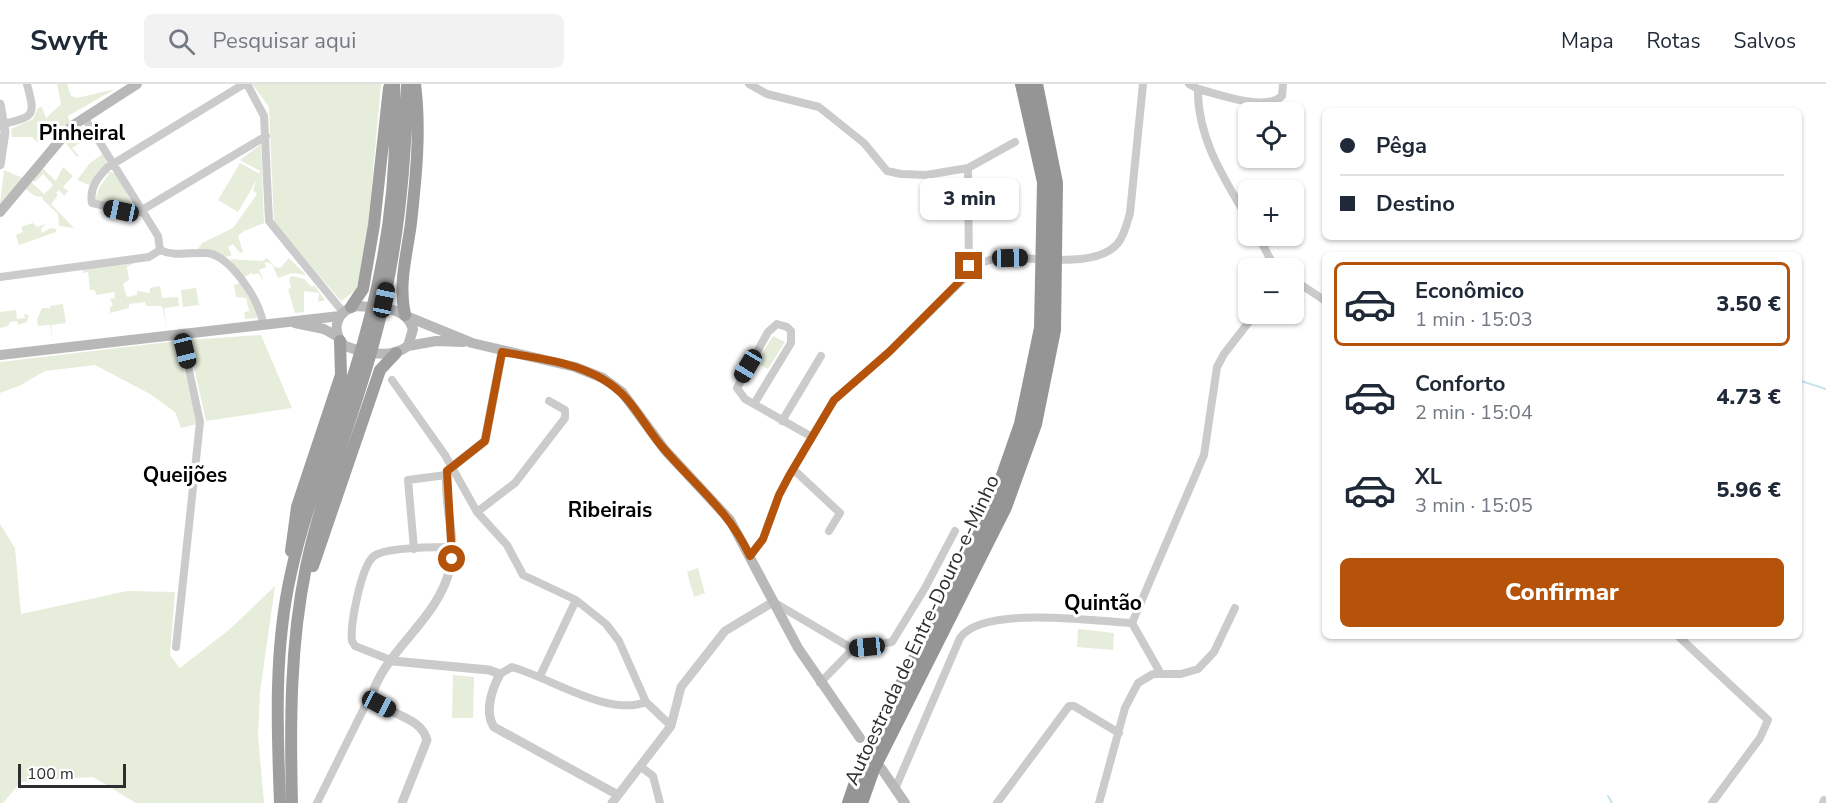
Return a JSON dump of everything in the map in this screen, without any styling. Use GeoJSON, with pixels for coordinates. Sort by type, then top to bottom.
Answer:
{"type":"FeatureCollection","features":[{"type":"Feature","properties":{"kind":"highway"},"geometry":{"type":"LineString","coordinates":[[344,312],[363,290],[372,237],[389,84]]}},
{"type":"Feature","properties":{"kind":"highway"},"geometry":{"type":"LineString","coordinates":[[379,299],[393,185],[396,123],[394,84]]}},
{"type":"Feature","properties":{"kind":"highway"},"geometry":{"type":"LineString","coordinates":[[292,803],[291,686],[300,607],[312,538],[379,299],[403,186],[407,84]]}},
{"type":"Feature","properties":{"kind":"highway"},"geometry":{"type":"LineString","coordinates":[[406,316],[401,285],[411,226],[418,139],[415,84]]}},
{"type":"Feature","properties":{"kind":"highway","name":"Autoestrada de Entre-Douro-e-Minho"},"geometry":{"type":"LineString","coordinates":[[849,803],[863,762],[993,504],[1021,424],[1041,328],[1044,182],[1022,84]]}},
{"type":"Feature","properties":{"kind":"highway","name":"Autoestrada de Entre-Douro-e-Minho"},"geometry":{"type":"LineString","coordinates":[[861,803],[873,769],[1005,507],[1035,424],[1054,330],[1056,183],[1036,84]]}},
{"type":"Feature","properties":{"kind":"highway"},"geometry":{"type":"LineString","coordinates":[[280,803],[279,665],[291,572],[295,515],[341,375],[339,339]]}},
{"type":"Feature","properties":{"kind":"highway"},"geometry":{"type":"LineString","coordinates":[[300,607],[380,370],[402,350]]}},
{"type":"Feature","properties":{"kind":"highway"},"geometry":{"type":"LineString","coordinates":[[291,572],[361,368]]}},
{"type":"Feature","properties":{"kind":"main road"},"geometry":{"type":"LineString","coordinates":[[0,212],[53,147],[84,117],[130,86]]}},
{"type":"Feature","properties":{"kind":"main road"},"geometry":{"type":"LineString","coordinates":[[0,355],[344,312],[392,309],[472,343],[502,352],[575,367],[603,378],[622,392],[665,450],[726,514],[798,648],[860,738]]}},
{"type":"Feature","properties":{"kind":"main road"},"geometry":{"type":"LineString","coordinates":[[339,339],[336,327],[344,312]]}},
{"type":"Feature","properties":{"kind":"main road"},"geometry":{"type":"LineString","coordinates":[[402,350],[413,329],[406,316]]}},
{"type":"Feature","properties":{"kind":"main road"},"geometry":{"type":"LineString","coordinates":[[286,321],[324,329],[355,350],[402,350],[436,341],[472,343]]}},
{"type":"Feature","properties":{"kind":"main road"},"geometry":{"type":"LineString","coordinates":[[881,768],[905,803]]}},
{"type":"Feature","properties":{"kind":"street"},"geometry":{"type":"LineString","coordinates":[[4,124],[28,118],[32,114],[33,107],[27,84]]}},
{"type":"Feature","properties":{"kind":"street"},"geometry":{"type":"LineString","coordinates":[[266,136],[142,211],[133,213],[92,203],[91,194],[95,183],[113,165],[245,84],[263,111],[266,136],[268,217],[271,227],[344,312]]}},
{"type":"Feature","properties":{"kind":"street"},"geometry":{"type":"LineString","coordinates":[[749,84],[767,94],[819,107],[864,142],[887,171],[926,175],[968,168],[1016,142]]}},
{"type":"Feature","properties":{"kind":"street"},"geometry":{"type":"LineString","coordinates":[[750,556],[763,539],[779,495],[834,400],[845,388],[889,352],[969,272],[979,264],[998,258],[1085,259],[1104,254],[1117,244],[1125,230],[1132,192],[1143,84]]}},
{"type":"Feature","properties":{"kind":"street"},"geometry":{"type":"LineString","coordinates":[[1189,84],[1198,89],[1264,104],[1276,102],[1282,96],[1283,84]]}},
{"type":"Feature","properties":{"kind":"street"},"geometry":{"type":"LineString","coordinates":[[1198,89],[1198,110],[1208,143],[1223,177],[1238,202]]}},
{"type":"Feature","properties":{"kind":"street"},"geometry":{"type":"LineString","coordinates":[[0,104],[4,124],[0,165]]}},
{"type":"Feature","properties":{"kind":"street"},"geometry":{"type":"LineString","coordinates":[[84,117],[158,236],[160,250]]}},
{"type":"Feature","properties":{"kind":"street"},"geometry":{"type":"LineString","coordinates":[[968,168],[969,272]]}},
{"type":"Feature","properties":{"kind":"street"},"geometry":{"type":"LineString","coordinates":[[160,250],[172,254],[194,253],[218,256],[229,262],[260,312],[263,323]]}},
{"type":"Feature","properties":{"kind":"street"},"geometry":{"type":"LineString","coordinates":[[0,277],[149,257],[160,250]]}},
{"type":"Feature","properties":{"kind":"street"},"geometry":{"type":"LineString","coordinates":[[1304,287],[1322,299]]}},
{"type":"Feature","properties":{"kind":"street"},"geometry":{"type":"LineString","coordinates":[[754,404],[791,343],[791,331],[783,324],[772,328],[738,382],[739,393],[754,404],[812,438]]}},
{"type":"Feature","properties":{"kind":"street"},"geometry":{"type":"LineString","coordinates":[[1132,623],[1204,455],[1217,367],[1248,324]]}},
{"type":"Feature","properties":{"kind":"street"},"geometry":{"type":"LineString","coordinates":[[176,646],[200,422],[181,333]]}},
{"type":"Feature","properties":{"kind":"street"},"geometry":{"type":"LineString","coordinates":[[414,549],[408,480],[448,471],[485,441],[502,352]]}},
{"type":"Feature","properties":{"kind":"street"},"geometry":{"type":"LineString","coordinates":[[782,421],[821,356]]}},
{"type":"Feature","properties":{"kind":"street"},"geometry":{"type":"LineString","coordinates":[[392,380],[445,455],[452,547],[449,572],[434,605],[376,683],[372,695],[413,722],[422,730],[427,740],[402,803]]}},
{"type":"Feature","properties":{"kind":"street"},"geometry":{"type":"LineString","coordinates":[[477,512],[515,483],[565,418],[565,410],[562,406],[549,401]]}},
{"type":"Feature","properties":{"kind":"street"},"geometry":{"type":"LineString","coordinates":[[793,470],[840,513],[829,531]]}},
{"type":"Feature","properties":{"kind":"street"},"geometry":{"type":"LineString","coordinates":[[448,471],[477,512],[507,545],[523,575],[576,600],[600,618],[613,633],[646,702],[671,726]]}},
{"type":"Feature","properties":{"kind":"street"},"geometry":{"type":"LineString","coordinates":[[820,683],[853,649],[892,642],[925,588],[955,531]]}},
{"type":"Feature","properties":{"kind":"street"},"geometry":{"type":"LineString","coordinates":[[452,547],[414,549],[373,556],[354,611],[351,636],[355,646],[393,661],[489,670],[500,674]]}},
{"type":"Feature","properties":{"kind":"street"},"geometry":{"type":"LineString","coordinates":[[540,676],[576,600]]}},
{"type":"Feature","properties":{"kind":"street"},"geometry":{"type":"LineString","coordinates":[[612,803],[671,726],[681,687],[725,631],[773,602],[853,649]]}},
{"type":"Feature","properties":{"kind":"street"},"geometry":{"type":"LineString","coordinates":[[1099,803],[1131,693],[1145,677],[1180,674],[1202,666],[1214,652],[1235,608]]}},
{"type":"Feature","properties":{"kind":"street"},"geometry":{"type":"LineString","coordinates":[[895,789],[960,638],[970,626],[1004,617],[1132,623]]}},
{"type":"Feature","properties":{"kind":"street"},"geometry":{"type":"LineString","coordinates":[[1132,623],[1161,674]]}},
{"type":"Feature","properties":{"kind":"street"},"geometry":{"type":"LineString","coordinates":[[1681,639],[1768,720],[1760,738],[1712,803]]}},
{"type":"Feature","properties":{"kind":"street"},"geometry":{"type":"LineString","coordinates":[[618,795],[494,727],[489,719],[488,711],[500,674],[512,667],[608,704],[635,706],[646,702]]}},
{"type":"Feature","properties":{"kind":"street"},"geometry":{"type":"LineString","coordinates":[[316,803],[366,704],[375,699]]}},
{"type":"Feature","properties":{"kind":"street"},"geometry":{"type":"LineString","coordinates":[[997,803],[1069,706],[1074,706],[1119,733]]}},
{"type":"Feature","properties":{"kind":"street"},"geometry":{"type":"LineString","coordinates":[[641,767],[653,776],[660,803]]}},
{"type":"Feature","properties":{"kind":"green space"},"geometry":{"type":"Polygon","coordinates":[[[57,84],[67,84],[71,96],[77,98],[115,89],[68,116],[70,122],[61,132],[49,125],[45,130],[42,129],[46,138],[43,142],[40,140],[38,143],[32,137],[12,137],[11,129],[33,119],[38,108],[42,107],[46,118],[61,104],[57,84]]]}},
{"type":"Feature","properties":{"kind":"green space"},"geometry":{"type":"Polygon","coordinates":[[[252,84],[381,84],[366,249],[356,290],[341,301],[274,223],[269,107],[252,84]]]}},
{"type":"Feature","properties":{"kind":"green space"},"geometry":{"type":"Polygon","coordinates":[[[79,127],[86,128],[91,136],[72,148],[79,156],[77,157],[64,141],[79,127]]]}},
{"type":"Feature","properties":{"kind":"green space"},"geometry":{"type":"Polygon","coordinates":[[[261,144],[264,223],[238,236],[243,252],[240,253],[233,244],[228,247],[232,255],[227,257],[198,249],[202,243],[233,228],[257,194],[253,190],[260,171],[240,160],[261,144]]]}},
{"type":"Feature","properties":{"kind":"green space"},"geometry":{"type":"Polygon","coordinates":[[[103,154],[107,163],[89,185],[77,180],[90,163],[103,154]]]}},
{"type":"Feature","properties":{"kind":"green space"},"geometry":{"type":"Polygon","coordinates":[[[240,163],[260,174],[238,212],[218,200],[240,163]]]}},
{"type":"Feature","properties":{"kind":"green space"},"geometry":{"type":"Polygon","coordinates":[[[41,167],[56,181],[63,167],[73,176],[63,187],[68,191],[64,196],[59,190],[51,204],[74,228],[59,226],[58,214],[42,199],[43,197],[35,196],[24,188],[30,181],[44,194],[53,185],[43,174],[35,182],[31,179],[41,167]]]}},
{"type":"Feature","properties":{"kind":"green space"},"geometry":{"type":"Polygon","coordinates":[[[4,170],[23,178],[0,204],[4,170]]]}},
{"type":"Feature","properties":{"kind":"green space"},"geometry":{"type":"Polygon","coordinates":[[[108,172],[115,173],[133,205],[131,210],[98,201],[97,203],[93,198],[96,198],[108,172]]]}},
{"type":"Feature","properties":{"kind":"green space"},"geometry":{"type":"Polygon","coordinates":[[[33,223],[37,227],[46,224],[41,229],[42,233],[51,228],[56,229],[56,232],[19,245],[16,235],[23,232],[21,227],[33,223]]]}},
{"type":"Feature","properties":{"kind":"green space"},"geometry":{"type":"Polygon","coordinates":[[[267,258],[275,267],[280,268],[289,258],[306,275],[292,273],[278,278],[272,264],[265,262],[266,267],[259,270],[264,281],[258,273],[242,278],[230,259],[262,261],[267,258]]]}},
{"type":"Feature","properties":{"kind":"green space"},"geometry":{"type":"Polygon","coordinates":[[[136,262],[127,267],[129,280],[123,284],[127,297],[137,295],[137,291],[150,293],[150,288],[160,286],[162,298],[178,297],[179,306],[164,308],[167,329],[162,306],[146,306],[145,302],[129,304],[129,308],[110,313],[110,307],[113,306],[110,299],[115,298],[114,292],[96,295],[95,290],[90,290],[88,272],[83,273],[83,269],[136,262]]]}},
{"type":"Feature","properties":{"kind":"green space"},"geometry":{"type":"Polygon","coordinates":[[[292,276],[304,279],[312,287],[314,285],[325,300],[318,302],[319,293],[304,291],[304,312],[295,313],[288,289],[291,288],[289,278],[292,276]]]}},
{"type":"Feature","properties":{"kind":"green space"},"geometry":{"type":"Polygon","coordinates":[[[240,283],[258,313],[257,318],[245,319],[244,312],[249,311],[246,298],[236,297],[234,285],[240,283]]]}},
{"type":"Feature","properties":{"kind":"green space"},"geometry":{"type":"Polygon","coordinates":[[[196,288],[199,305],[183,307],[181,290],[196,288]]]}},
{"type":"Feature","properties":{"kind":"green space"},"geometry":{"type":"Polygon","coordinates":[[[63,304],[66,323],[51,325],[53,343],[50,325],[38,326],[37,319],[42,308],[49,308],[50,312],[50,306],[63,304]]]}},
{"type":"Feature","properties":{"kind":"green space"},"geometry":{"type":"Polygon","coordinates":[[[16,310],[17,319],[25,318],[24,314],[29,315],[27,322],[18,325],[17,321],[10,322],[8,326],[0,328],[0,312],[16,310]]]}},
{"type":"Feature","properties":{"kind":"green space"},"geometry":{"type":"Polygon","coordinates":[[[261,335],[292,408],[206,421],[188,340],[261,335]]]}},
{"type":"Feature","properties":{"kind":"green space"},"geometry":{"type":"Polygon","coordinates":[[[773,336],[785,342],[768,369],[756,363],[773,336]]]}},
{"type":"Feature","properties":{"kind":"green space"},"geometry":{"type":"Polygon","coordinates":[[[177,341],[197,424],[181,428],[175,412],[150,394],[95,365],[45,371],[21,385],[0,393],[0,362],[177,341]]]}},
{"type":"Feature","properties":{"kind":"green space"},"geometry":{"type":"Polygon","coordinates":[[[0,524],[15,548],[21,614],[127,591],[175,592],[170,655],[180,668],[230,629],[275,586],[260,692],[258,735],[264,803],[136,803],[93,777],[21,782],[3,803],[0,803],[0,524]]]}},
{"type":"Feature","properties":{"kind":"green space"},"geometry":{"type":"Polygon","coordinates":[[[698,568],[705,593],[694,597],[687,572],[698,568]]]}},
{"type":"Feature","properties":{"kind":"green space"},"geometry":{"type":"Polygon","coordinates":[[[1078,629],[1114,633],[1113,650],[1077,647],[1078,629]]]}},
{"type":"Feature","properties":{"kind":"green space"},"geometry":{"type":"Polygon","coordinates":[[[453,675],[474,677],[473,718],[452,718],[453,675]]]}},
{"type":"Feature","properties":{"kind":"waterway"},"geometry":{"type":"LineString","coordinates":[[1802,381],[1826,389]]}},
{"type":"Feature","properties":{"kind":"waterway"},"geometry":{"type":"LineString","coordinates":[[1608,796],[1612,803]]}},
{"type":"Feature","properties":{"kind":"district","name":"Pinheiral"},"geometry":{"type":"Point","coordinates":[82,133]}},
{"type":"Feature","properties":{"kind":"district","name":"Queijões"},"geometry":{"type":"Point","coordinates":[185,475]}},
{"type":"Feature","properties":{"kind":"district","name":"Ribeirais"},"geometry":{"type":"Point","coordinates":[610,510]}},
{"type":"Feature","properties":{"kind":"district","name":"Quintão"},"geometry":{"type":"Point","coordinates":[1103,603]}},
{"type":"Feature","properties":{"kind":"route"},"geometry":{"type":"LineString","coordinates":[[452,559],[446,475],[450,467],[481,447],[485,441],[502,352],[575,367],[603,378],[622,392],[657,441],[726,514],[750,556],[763,539],[779,495],[789,476],[834,400],[921,321],[969,272],[969,266]]}}]}
